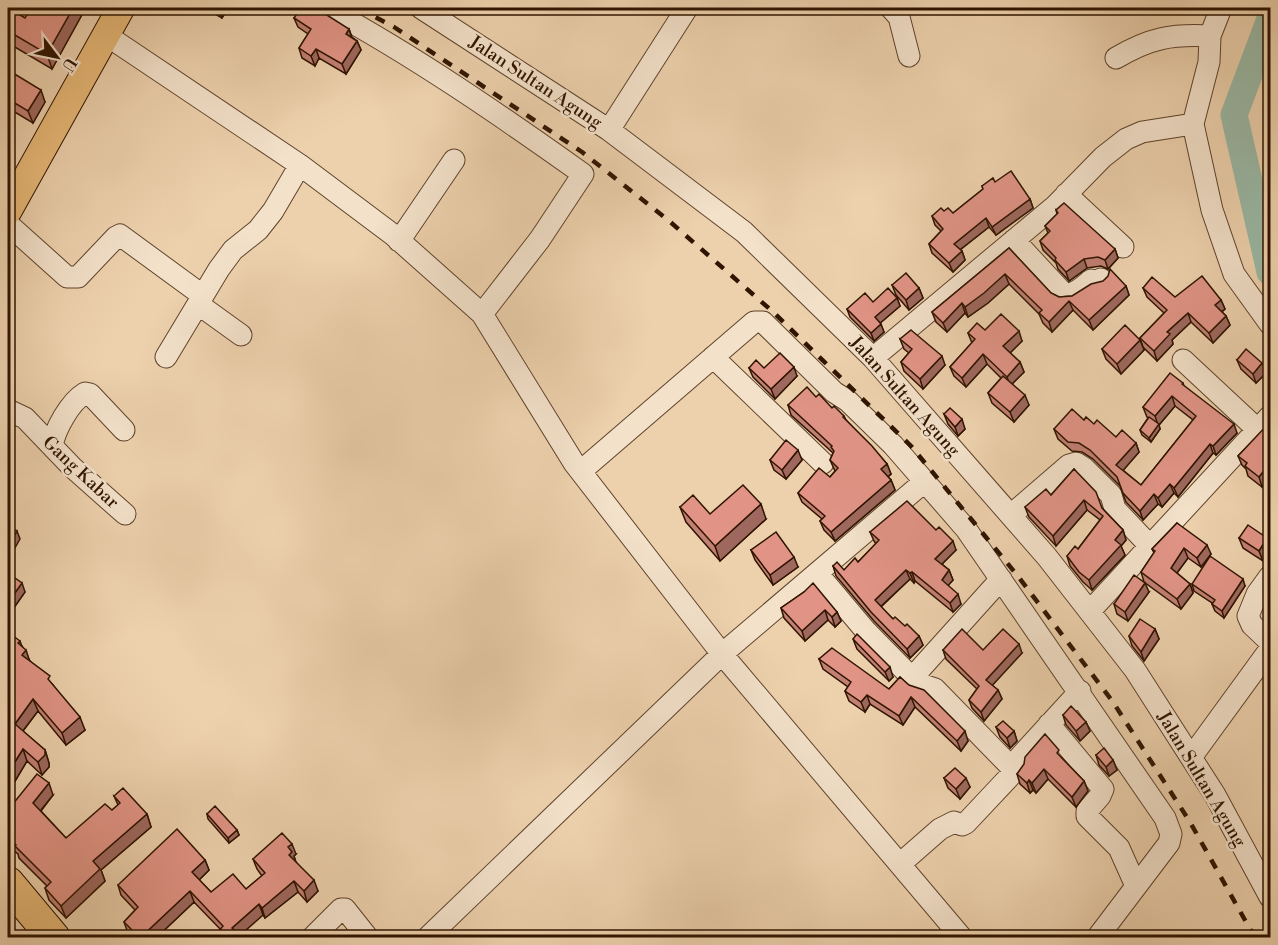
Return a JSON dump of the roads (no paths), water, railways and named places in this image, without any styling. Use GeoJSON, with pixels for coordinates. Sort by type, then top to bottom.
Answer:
{"type":"FeatureCollection","features":[{"type":"Feature","properties":{"kind":"highway"},"geometry":{"type":"LineString","coordinates":[[8,883],[50,934]]}},
{"type":"Feature","properties":{"kind":"main road"},"geometry":{"type":"LineString","coordinates":[[8,211],[122,8]]}},
{"type":"Feature","properties":{"kind":"street"},"geometry":{"type":"LineString","coordinates":[[326,8],[379,36],[495,111],[583,174],[540,238],[482,314]]}},
{"type":"Feature","properties":{"kind":"street"},"geometry":{"type":"LineString","coordinates":[[609,130],[687,8]]}},
{"type":"Feature","properties":{"kind":"street"},"geometry":{"type":"LineString","coordinates":[[891,8],[899,17],[909,56]]}},
{"type":"Feature","properties":{"kind":"street"},"geometry":{"type":"LineString","coordinates":[[1221,8],[1210,36],[1209,62],[1193,124],[1212,210],[1234,273],[1270,324]]}},
{"type":"Feature","properties":{"kind":"street","name":"Jalan Sultan Agung"},"geometry":{"type":"LineString","coordinates":[[434,11],[609,130],[744,232],[873,358],[1011,515],[1135,670],[1192,756],[1270,897]]}},
{"type":"Feature","properties":{"kind":"street"},"geometry":{"type":"LineString","coordinates":[[106,35],[300,165],[399,241],[482,314],[573,461],[723,654],[962,938]]}},
{"type":"Feature","properties":{"kind":"street"},"geometry":{"type":"LineString","coordinates":[[1116,58],[1139,44],[1160,38],[1182,35],[1210,36]]}},
{"type":"Feature","properties":{"kind":"street"},"geometry":{"type":"LineString","coordinates":[[873,358],[1014,240],[1066,194],[1103,157],[1126,139],[1142,132],[1193,124]]}},
{"type":"Feature","properties":{"kind":"street"},"geometry":{"type":"LineString","coordinates":[[399,241],[454,160]]}},
{"type":"Feature","properties":{"kind":"street"},"geometry":{"type":"LineString","coordinates":[[166,357],[200,299],[233,250],[258,230],[273,211],[300,165]]}},
{"type":"Feature","properties":{"kind":"street"},"geometry":{"type":"LineString","coordinates":[[1066,194],[1123,247]]}},
{"type":"Feature","properties":{"kind":"street"},"geometry":{"type":"LineString","coordinates":[[8,224],[67,277],[78,277],[120,235],[242,335]]}},
{"type":"Feature","properties":{"kind":"street"},"geometry":{"type":"LineString","coordinates":[[1014,240],[1064,294],[1074,293],[1092,280],[1101,279]]}},
{"type":"Feature","properties":{"kind":"street"},"geometry":{"type":"LineString","coordinates":[[573,461],[713,357],[754,322],[764,322],[834,392],[848,401],[893,445],[966,529],[1166,818],[1171,834],[1168,843],[1097,938]]}},
{"type":"Feature","properties":{"kind":"street"},"geometry":{"type":"LineString","coordinates":[[713,357],[823,463]]}},
{"type":"Feature","properties":{"kind":"street"},"geometry":{"type":"LineString","coordinates":[[1090,611],[1264,423],[1183,360]]}},
{"type":"Feature","properties":{"kind":"street"},"geometry":{"type":"LineString","coordinates":[[52,446],[57,429],[76,400],[85,393],[90,394],[124,430]]}},
{"type":"Feature","properties":{"kind":"street","name":"Gang Kabar"},"geometry":{"type":"LineString","coordinates":[[8,410],[26,418],[72,467],[125,514]]}},
{"type":"Feature","properties":{"kind":"street"},"geometry":{"type":"LineString","coordinates":[[1011,515],[1069,465],[1076,463],[1112,495],[1115,510],[1151,547]]}},
{"type":"Feature","properties":{"kind":"street"},"geometry":{"type":"LineString","coordinates":[[427,938],[723,654],[924,482]]}},
{"type":"Feature","properties":{"kind":"street"},"geometry":{"type":"LineString","coordinates":[[817,573],[865,630],[912,678],[922,686],[935,689],[1014,770]]}},
{"type":"Feature","properties":{"kind":"street"},"geometry":{"type":"LineString","coordinates":[[1270,576],[1257,594],[1248,616],[1252,625],[1270,642]]}},
{"type":"Feature","properties":{"kind":"street"},"geometry":{"type":"LineString","coordinates":[[912,678],[1001,579]]}},
{"type":"Feature","properties":{"kind":"street"},"geometry":{"type":"LineString","coordinates":[[1192,756],[1270,649]]}},
{"type":"Feature","properties":{"kind":"street"},"geometry":{"type":"LineString","coordinates":[[900,864],[940,829],[954,822],[962,825],[966,823],[1014,770],[1017,760],[1080,691]]}},
{"type":"Feature","properties":{"kind":"street"},"geometry":{"type":"LineString","coordinates":[[1049,724],[1103,789],[1100,796],[1087,810],[1086,816],[1119,848],[1136,886]]}},
{"type":"Feature","properties":{"kind":"street"},"geometry":{"type":"LineString","coordinates":[[312,938],[340,909],[345,909],[368,938]]}},
{"type":"Feature","properties":{"kind":"waterway"},"geometry":{"type":"LineString","coordinates":[[1270,19],[1234,115],[1270,272]]}},
{"type":"Feature","properties":{"kind":"railway"},"geometry":{"type":"LineString","coordinates":[[358,8],[394,27],[582,152],[668,220],[772,311],[911,446],[1017,575],[1113,702],[1190,822],[1255,938]]}}]}
